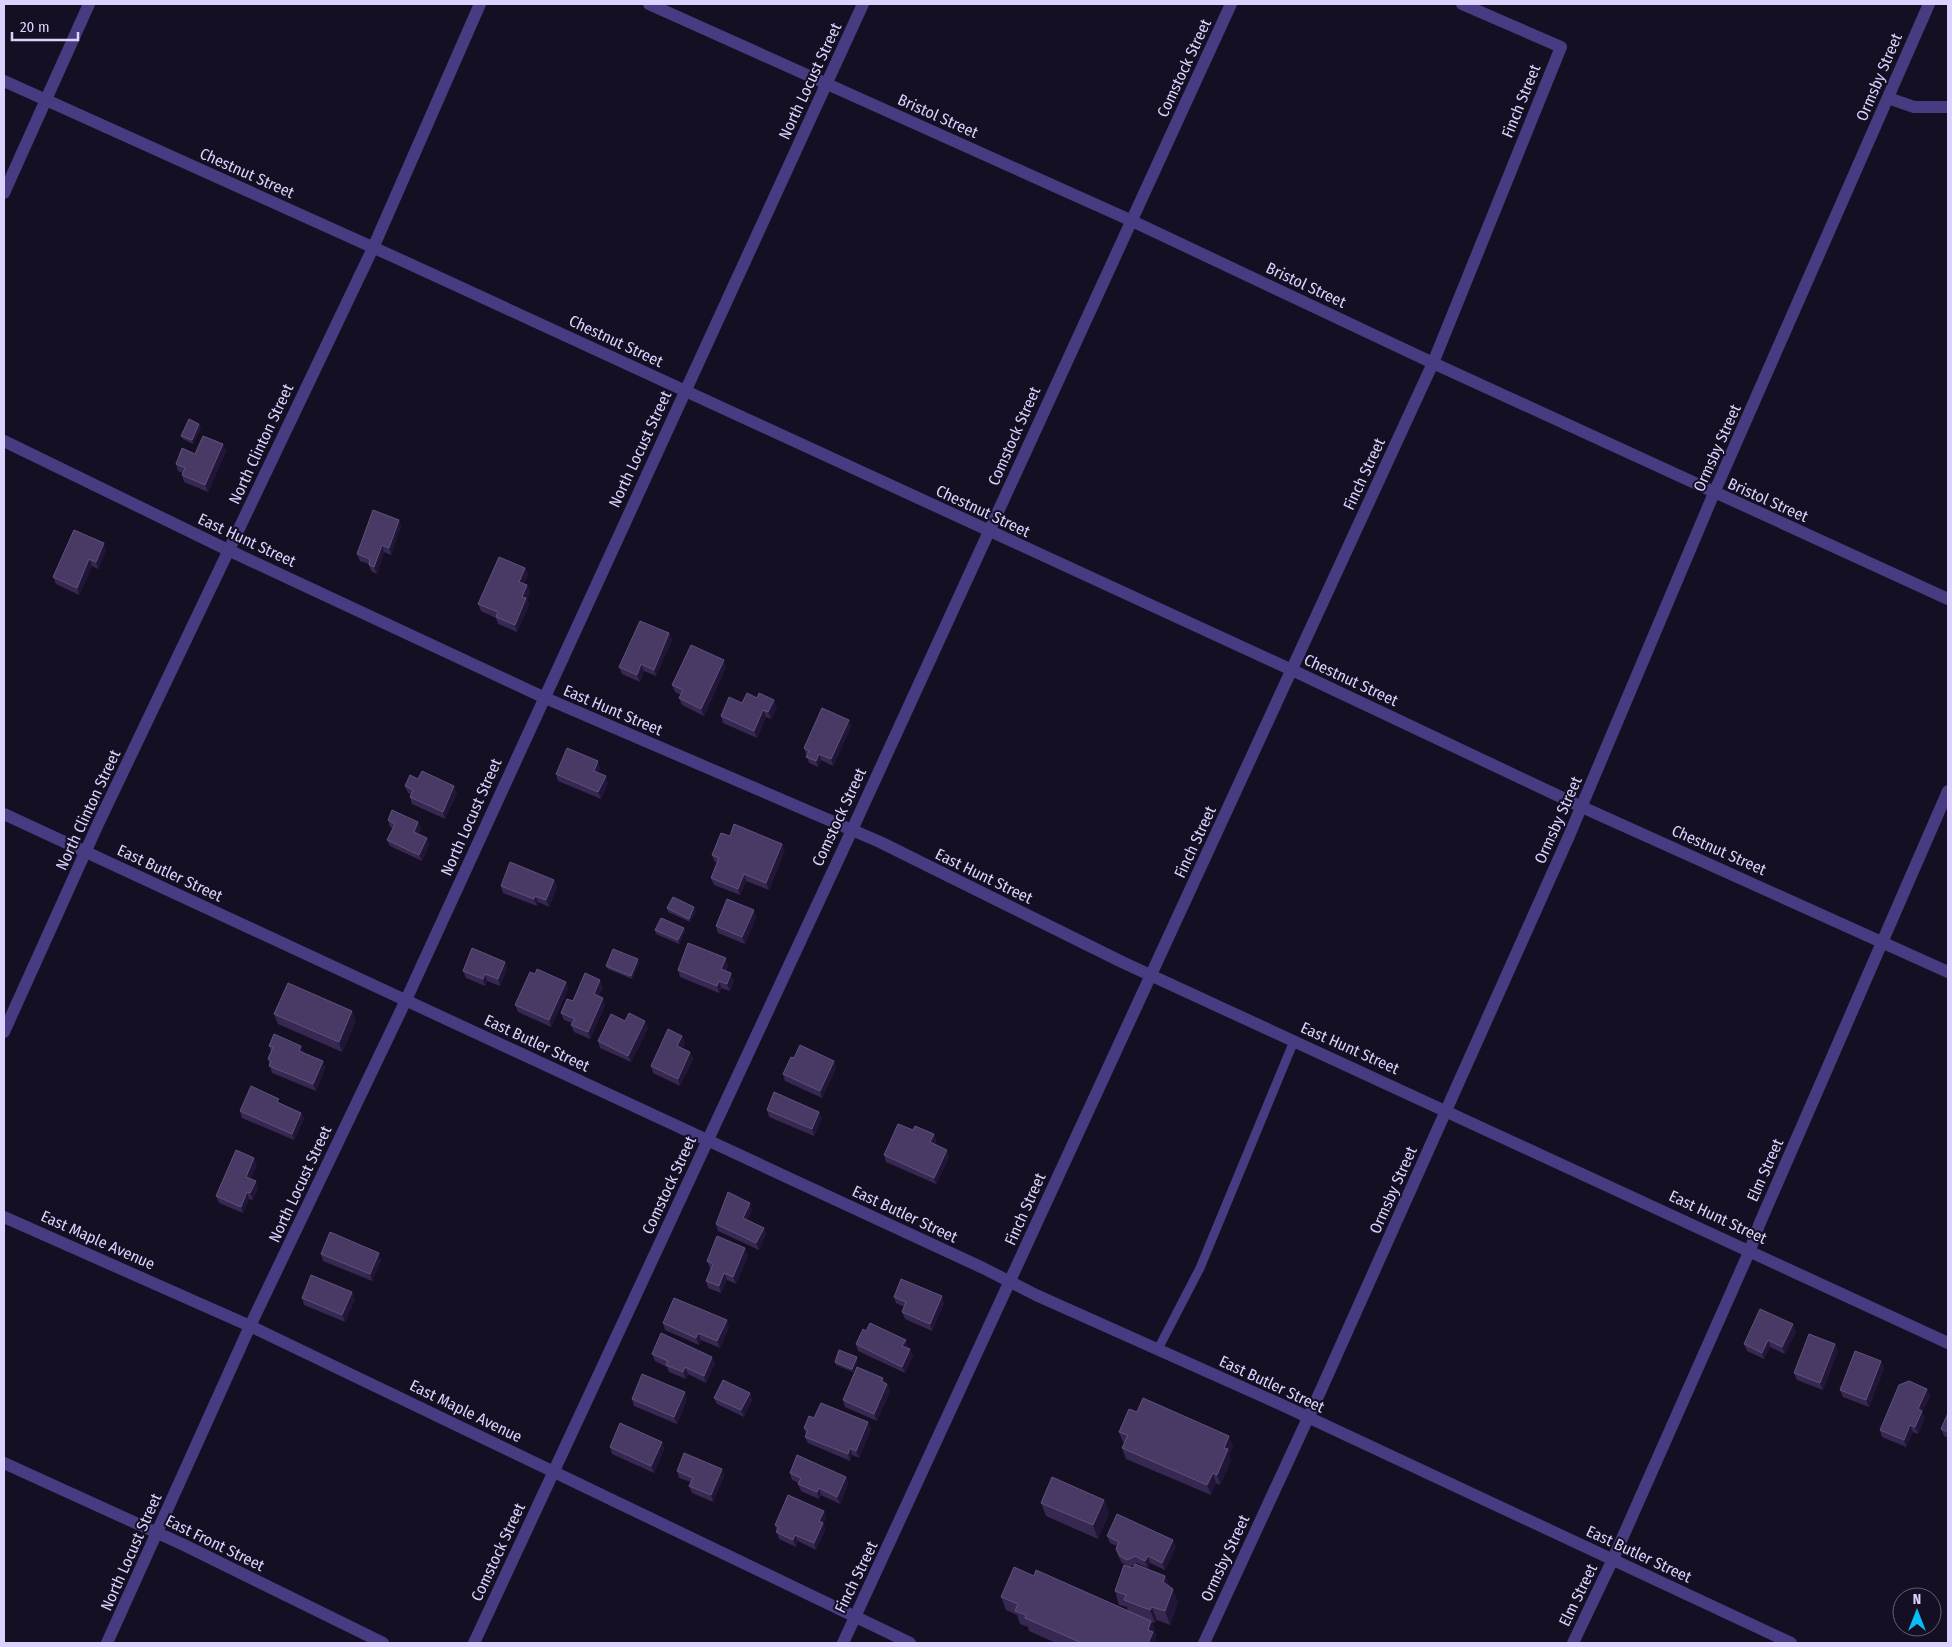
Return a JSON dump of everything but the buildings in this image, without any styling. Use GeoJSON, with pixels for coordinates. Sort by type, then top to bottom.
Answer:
{"type":"FeatureCollection","features":[{"type":"Feature","properties":{"kind":"street"},"geometry":{"type":"LineString","coordinates":[[4,193],[89,4]]}},
{"type":"Feature","properties":{"kind":"street","name":"North Clinton Street"},"geometry":{"type":"LineString","coordinates":[[4,1032],[85,852],[373,248],[480,4]]}},
{"type":"Feature","properties":{"kind":"street","name":"Bristol Street"},"geometry":{"type":"LineString","coordinates":[[649,4],[1130,220],[1432,363],[1948,598]]}},
{"type":"Feature","properties":{"kind":"street","name":"North Locust Street"},"geometry":{"type":"LineString","coordinates":[[107,1643],[250,1326],[406,1000],[863,4]]}},
{"type":"Feature","properties":{"kind":"street","name":"Comstock Street"},"geometry":{"type":"LineString","coordinates":[[474,1643],[852,830],[1130,220],[1231,4]]}},
{"type":"Feature","properties":{"kind":"street","name":"Finch Street"},"geometry":{"type":"LineString","coordinates":[[843,1643],[1432,363],[1561,47],[1462,4]]}},
{"type":"Feature","properties":{"kind":"street","name":"Ormsby Street"},"geometry":{"type":"LineString","coordinates":[[1204,1643],[1582,807],[1714,493],[1928,4]]}},
{"type":"Feature","properties":{"kind":"street","name":"Chestnut Street"},"geometry":{"type":"LineString","coordinates":[[4,81],[373,248],[1292,670],[1582,807],[1883,941],[1948,972]]}},
{"type":"Feature","properties":{"kind":"street"},"geometry":{"type":"LineString","coordinates":[[1888,98],[1914,107],[1948,107]]}},
{"type":"Feature","properties":{"kind":"street","name":"East Hunt Street"},"geometry":{"type":"LineString","coordinates":[[4,441],[228,550],[543,698],[852,830],[1122,962],[1152,974],[1948,1343]]}},
{"type":"Feature","properties":{"kind":"street","name":"Elm Street"},"geometry":{"type":"LineString","coordinates":[[1573,1643],[1613,1559],[1750,1250],[1758,1225],[1947,796]]}},
{"type":"Feature","properties":{"kind":"street","name":"East Butler Street"},"geometry":{"type":"LineString","coordinates":[[4,814],[708,1140],[1036,1295],[1613,1559],[1791,1643]]}},
{"type":"Feature","properties":{"kind":"street","name":"East Maple Avenue"},"geometry":{"type":"LineString","coordinates":[[4,1216],[250,1326],[910,1643]]}},
{"type":"Feature","properties":{"kind":"street","name":"East Front Street"},"geometry":{"type":"LineString","coordinates":[[4,1463],[158,1533],[384,1643]]}},
{"type":"Feature","properties":{"kind":"lane"},"geometry":{"type":"LineString","coordinates":[[1158,1350],[1200,1268],[1294,1041]]}}]}
